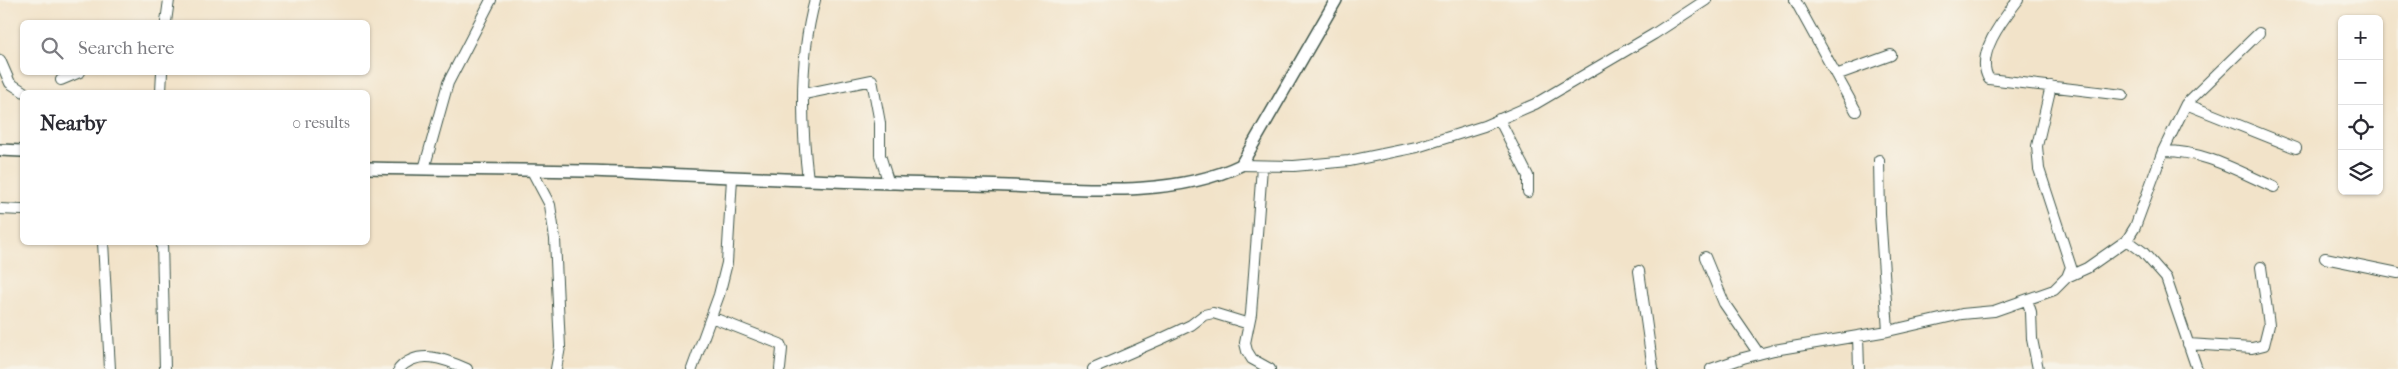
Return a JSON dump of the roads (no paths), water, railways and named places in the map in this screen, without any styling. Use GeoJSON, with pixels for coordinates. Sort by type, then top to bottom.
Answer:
{"type":"FeatureCollection","features":[{"type":"Feature","properties":{"kind":"street"},"geometry":{"type":"LineString","coordinates":[[166,20],[169,0]]}},
{"type":"Feature","properties":{"kind":"street"},"geometry":{"type":"LineString","coordinates":[[424,169],[448,84],[491,0]]}},
{"type":"Feature","properties":{"kind":"street"},"geometry":{"type":"LineString","coordinates":[[808,180],[804,145],[805,41],[815,0]]}},
{"type":"Feature","properties":{"kind":"street"},"geometry":{"type":"LineString","coordinates":[[1241,165],[1336,0]]}},
{"type":"Feature","properties":{"kind":"street"},"geometry":{"type":"LineString","coordinates":[[370,168],[618,172],[889,184],[1097,188],[1162,186],[1221,175],[1241,165],[1262,166],[1350,161],[1417,147],[1499,119],[1535,104],[1654,34],[1706,0]]}},
{"type":"Feature","properties":{"kind":"street"},"geometry":{"type":"LineString","coordinates":[[1795,0],[1856,111]]}},
{"type":"Feature","properties":{"kind":"street"},"geometry":{"type":"LineString","coordinates":[[2018,0],[1996,29],[1991,41],[1986,75],[1989,79],[1998,82],[2051,86],[2123,95]]}},
{"type":"Feature","properties":{"kind":"street"},"geometry":{"type":"LineString","coordinates":[[2067,276],[2087,268],[2127,240],[2149,194],[2163,151],[2186,104],[2258,33]]}},
{"type":"Feature","properties":{"kind":"street"},"geometry":{"type":"LineString","coordinates":[[1836,75],[1892,56]]}},
{"type":"Feature","properties":{"kind":"street"},"geometry":{"type":"LineString","coordinates":[[0,60],[10,84],[20,90]]}},
{"type":"Feature","properties":{"kind":"street"},"geometry":{"type":"LineString","coordinates":[[61,80],[73,75]]}},
{"type":"Feature","properties":{"kind":"street"},"geometry":{"type":"LineString","coordinates":[[161,90],[162,75]]}},
{"type":"Feature","properties":{"kind":"street"},"geometry":{"type":"LineString","coordinates":[[804,94],[872,80],[880,123],[880,155],[889,184]]}},
{"type":"Feature","properties":{"kind":"street"},"geometry":{"type":"LineString","coordinates":[[1711,369],[1758,354],[1888,331],[1962,314],[1994,311],[2054,290],[2067,276],[2070,267],[2069,257],[2039,169],[2037,146],[2051,86]]}},
{"type":"Feature","properties":{"kind":"street"},"geometry":{"type":"LineString","coordinates":[[2186,104],[2296,148]]}},
{"type":"Feature","properties":{"kind":"street"},"geometry":{"type":"LineString","coordinates":[[1499,119],[1528,176],[1528,192]]}},
{"type":"Feature","properties":{"kind":"street"},"geometry":{"type":"LineString","coordinates":[[0,150],[20,151]]}},
{"type":"Feature","properties":{"kind":"street"},"geometry":{"type":"LineString","coordinates":[[2163,151],[2182,150],[2207,158],[2274,187]]}},
{"type":"Feature","properties":{"kind":"street"},"geometry":{"type":"LineString","coordinates":[[1879,160],[1880,214],[1888,331]]}},
{"type":"Feature","properties":{"kind":"street"},"geometry":{"type":"LineString","coordinates":[[1262,166],[1249,324],[1245,343],[1252,359],[1270,369]]}},
{"type":"Feature","properties":{"kind":"street"},"geometry":{"type":"LineString","coordinates":[[532,171],[550,205],[556,239],[560,347],[556,369]]}},
{"type":"Feature","properties":{"kind":"street"},"geometry":{"type":"LineString","coordinates":[[692,369],[711,317],[727,263],[732,178]]}},
{"type":"Feature","properties":{"kind":"street"},"geometry":{"type":"LineString","coordinates":[[0,209],[20,210]]}},
{"type":"Feature","properties":{"kind":"street"},"geometry":{"type":"LineString","coordinates":[[2127,240],[2143,252],[2166,278],[2197,369]]}},
{"type":"Feature","properties":{"kind":"street"},"geometry":{"type":"LineString","coordinates":[[103,245],[110,369]]}},
{"type":"Feature","properties":{"kind":"street"},"geometry":{"type":"LineString","coordinates":[[162,245],[165,369]]}},
{"type":"Feature","properties":{"kind":"street"},"geometry":{"type":"LineString","coordinates":[[1705,257],[1724,303],[1758,354]]}},
{"type":"Feature","properties":{"kind":"street"},"geometry":{"type":"LineString","coordinates":[[2325,258],[2398,273]]}},
{"type":"Feature","properties":{"kind":"street"},"geometry":{"type":"LineString","coordinates":[[2188,344],[2252,348],[2264,345],[2269,325],[2261,267]]}},
{"type":"Feature","properties":{"kind":"street"},"geometry":{"type":"LineString","coordinates":[[1639,271],[1653,369]]}},
{"type":"Feature","properties":{"kind":"street"},"geometry":{"type":"LineString","coordinates":[[2027,300],[2031,312],[2032,339],[2038,369]]}},
{"type":"Feature","properties":{"kind":"street"},"geometry":{"type":"LineString","coordinates":[[1093,369],[1191,325],[1204,315],[1213,313],[1249,324]]}},
{"type":"Feature","properties":{"kind":"street"},"geometry":{"type":"LineString","coordinates":[[711,317],[780,344],[782,349],[780,369]]}},
{"type":"Feature","properties":{"kind":"street"},"geometry":{"type":"LineString","coordinates":[[1858,336],[1859,369]]}},
{"type":"Feature","properties":{"kind":"street"},"geometry":{"type":"LineString","coordinates":[[399,369],[405,362],[438,356],[467,369]]}}]}
